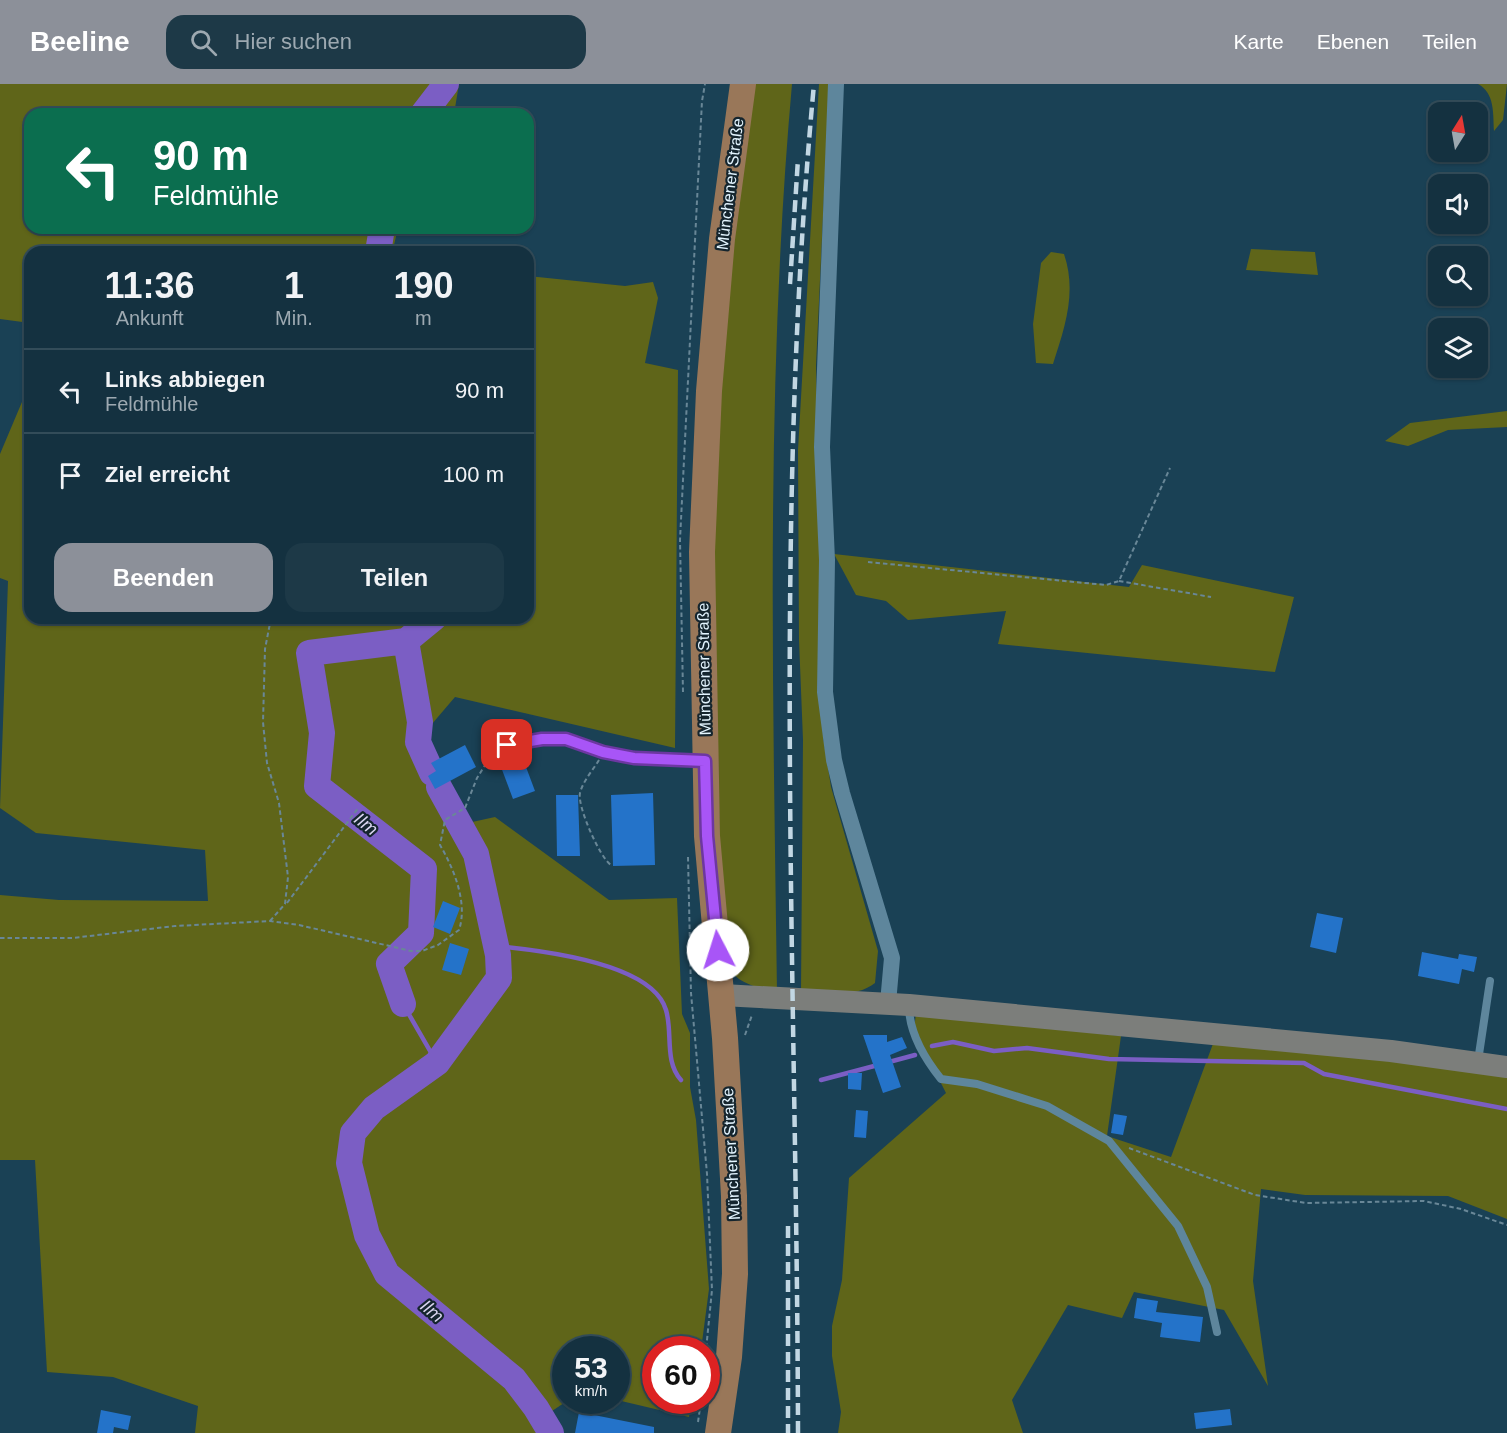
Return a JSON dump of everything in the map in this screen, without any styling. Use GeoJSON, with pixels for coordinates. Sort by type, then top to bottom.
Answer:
{"type":"FeatureCollection","features":[{"type":"Feature","properties":{"kind":"main road","name":"Münchener Straße"},"geometry":{"type":"LineString","coordinates":[[708,1428],[729,1357],[735,1274],[734,1196],[725,1038],[707,836],[702,552],[709,391],[722,239],[743,84]]}},
{"type":"Feature","properties":{"kind":"street"},"geometry":{"type":"LineString","coordinates":[[836,84],[822,447],[827,560],[825,692],[832,748],[842,793],[892,957],[899,1004]]}},
{"type":"Feature","properties":{"kind":"street"},"geometry":{"type":"LineString","coordinates":[[722,995],[899,1004],[1478,1062],[1507,1067]]}},
{"type":"Feature","properties":{"kind":"lane"},"geometry":{"type":"LineString","coordinates":[[493,753],[517,742],[554,738],[576,741],[603,752],[634,758],[705,761]]}},
{"type":"Feature","properties":{"kind":"lane"},"geometry":{"type":"LineString","coordinates":[[1478,1062],[1490,981]]}},
{"type":"Feature","properties":{"kind":"lane"},"geometry":{"type":"LineString","coordinates":[[899,1004],[927,1062],[941,1079],[977,1084],[1047,1106],[1109,1141],[1178,1227],[1207,1287],[1217,1332]]}},
{"type":"Feature","properties":{"kind":"path"},"geometry":{"type":"LineString","coordinates":[[1119,580],[1170,468]]}},
{"type":"Feature","properties":{"kind":"path"},"geometry":{"type":"LineString","coordinates":[[868,562],[1106,585],[1119,580],[1211,597]]}},
{"type":"Feature","properties":{"kind":"path"},"geometry":{"type":"LineString","coordinates":[[269,624],[265,649],[263,722],[267,763],[279,803],[288,859],[285,904]]}},
{"type":"Feature","properties":{"kind":"path"},"geometry":{"type":"LineString","coordinates":[[603,752],[583,786],[580,804],[602,856],[611,865]]}},
{"type":"Feature","properties":{"kind":"path"},"geometry":{"type":"LineString","coordinates":[[0,938],[72,938],[144,928],[270,921],[299,925],[411,951],[422,951],[438,945],[459,930],[464,914],[452,866],[440,845],[445,820],[465,808],[477,778],[493,753]]}},
{"type":"Feature","properties":{"kind":"path"},"geometry":{"type":"LineString","coordinates":[[270,921],[359,807]]}},
{"type":"Feature","properties":{"kind":"path"},"geometry":{"type":"LineString","coordinates":[[725,1038],[745,1036],[749,1018],[755,1010]]}},
{"type":"Feature","properties":{"kind":"path"},"geometry":{"type":"LineString","coordinates":[[1109,1141],[1255,1196],[1306,1203],[1424,1201],[1461,1209],[1507,1225]]}},
{"type":"Feature","properties":{"kind":"green space"},"geometry":{"type":"Polygon","coordinates":[[[0,84],[459,84],[455,108],[24,108],[24,234],[397,234],[394,246],[24,246],[24,322],[0,319],[0,84]]]}},
{"type":"Feature","properties":{"kind":"green space"},"geometry":{"type":"Polygon","coordinates":[[[751,84],[792,84],[783,197],[774,424],[773,651],[777,992],[743,982],[728,967],[720,864],[718,754],[710,630],[718,369],[751,84]]]}},
{"type":"Feature","properties":{"kind":"green space"},"geometry":{"type":"Polygon","coordinates":[[[819,84],[834,84],[825,173],[816,365],[823,736],[831,787],[878,951],[875,983],[849,993],[801,991],[803,740],[799,640],[798,450],[819,84]]]}},
{"type":"Feature","properties":{"kind":"green space"},"geometry":{"type":"Polygon","coordinates":[[[1478,84],[1507,84],[1503,120],[1494,131],[1490,98],[1484,88],[1478,84]]]}},
{"type":"Feature","properties":{"kind":"green space"},"geometry":{"type":"Polygon","coordinates":[[[1251,249],[1315,252],[1318,275],[1246,270],[1251,249]]]}},
{"type":"Feature","properties":{"kind":"green space"},"geometry":{"type":"Polygon","coordinates":[[[1051,252],[1064,254],[1069,282],[1068,309],[1053,364],[1036,363],[1033,324],[1041,263],[1051,252]]]}},
{"type":"Feature","properties":{"kind":"green space"},"geometry":{"type":"Polygon","coordinates":[[[534,277],[625,286],[653,282],[658,298],[645,363],[678,370],[675,748],[455,697],[420,738],[463,824],[495,817],[609,900],[677,898],[682,1014],[690,1033],[690,1087],[696,1120],[709,1289],[703,1336],[642,1336],[642,1406],[630,1403],[630,1336],[552,1336],[552,1411],[549,1413],[546,1433],[195,1433],[198,1406],[113,1377],[47,1372],[35,1160],[0,1160],[0,895],[59,900],[208,901],[205,850],[36,833],[0,808],[8,581],[0,578],[0,454],[24,397],[24,624],[534,624],[534,277]]]}},
{"type":"Feature","properties":{"kind":"green space"},"geometry":{"type":"Polygon","coordinates":[[[1507,411],[1507,427],[1448,430],[1408,446],[1385,441],[1410,423],[1507,411]]]}},
{"type":"Feature","properties":{"kind":"green space"},"geometry":{"type":"Polygon","coordinates":[[[834,554],[1129,587],[1142,565],[1294,597],[1275,672],[998,644],[1006,611],[908,620],[886,601],[856,595],[834,554]]]}},
{"type":"Feature","properties":{"kind":"green space"},"geometry":{"type":"Polygon","coordinates":[[[916,1013],[1121,1036],[1107,1136],[1171,1157],[1214,1041],[1507,1073],[1507,1219],[1448,1196],[1305,1195],[1261,1189],[1253,1281],[1268,1386],[1224,1310],[1134,1292],[1122,1318],[1068,1305],[1012,1400],[1023,1433],[838,1433],[841,1412],[832,1356],[832,1326],[842,1280],[849,1178],[946,1093],[914,1030],[916,1013]]]}},
{"type":"Feature","properties":{"kind":"building"},"geometry":{"type":"Polygon","coordinates":[[[465,745],[476,767],[435,789],[428,776],[436,771],[431,763],[465,745]]]}},
{"type":"Feature","properties":{"kind":"building"},"geometry":{"type":"Polygon","coordinates":[[[523,759],[535,791],[513,799],[501,767],[523,759]]]}},
{"type":"Feature","properties":{"kind":"building"},"geometry":{"type":"Polygon","coordinates":[[[653,793],[655,865],[613,866],[611,795],[653,793]]]}},
{"type":"Feature","properties":{"kind":"building"},"geometry":{"type":"Polygon","coordinates":[[[556,795],[578,795],[580,856],[557,856],[556,795]]]}},
{"type":"Feature","properties":{"kind":"building"},"geometry":{"type":"Polygon","coordinates":[[[443,901],[460,908],[450,934],[433,927],[443,901]]]}},
{"type":"Feature","properties":{"kind":"building"},"geometry":{"type":"Polygon","coordinates":[[[1317,913],[1343,918],[1336,953],[1310,947],[1317,913]]]}},
{"type":"Feature","properties":{"kind":"building"},"geometry":{"type":"Polygon","coordinates":[[[450,943],[469,949],[461,975],[442,970],[450,943]]]}},
{"type":"Feature","properties":{"kind":"building"},"geometry":{"type":"Polygon","coordinates":[[[1422,952],[1458,959],[1459,954],[1477,957],[1474,972],[1462,969],[1459,984],[1418,976],[1422,952]]]}},
{"type":"Feature","properties":{"kind":"building"},"geometry":{"type":"Polygon","coordinates":[[[863,1035],[887,1035],[887,1042],[902,1037],[907,1048],[890,1055],[901,1087],[883,1093],[863,1035]]]}},
{"type":"Feature","properties":{"kind":"building"},"geometry":{"type":"Polygon","coordinates":[[[848,1073],[862,1073],[861,1090],[848,1089],[848,1073]]]}},
{"type":"Feature","properties":{"kind":"building"},"geometry":{"type":"Polygon","coordinates":[[[856,1110],[868,1111],[866,1138],[854,1137],[856,1110]]]}},
{"type":"Feature","properties":{"kind":"building"},"geometry":{"type":"Polygon","coordinates":[[[1114,1114],[1127,1116],[1123,1135],[1111,1133],[1114,1114]]]}},
{"type":"Feature","properties":{"kind":"building"},"geometry":{"type":"Polygon","coordinates":[[[1137,1298],[1158,1301],[1156,1312],[1203,1317],[1200,1342],[1160,1337],[1162,1323],[1134,1318],[1137,1298]]]}},
{"type":"Feature","properties":{"kind":"building"},"geometry":{"type":"Polygon","coordinates":[[[1230,1409],[1232,1425],[1196,1429],[1194,1413],[1230,1409]]]}},
{"type":"Feature","properties":{"kind":"building"},"geometry":{"type":"Polygon","coordinates":[[[101,1410],[131,1416],[128,1430],[114,1427],[113,1433],[97,1433],[101,1410]]]}},
{"type":"Feature","properties":{"kind":"building"},"geometry":{"type":"Polygon","coordinates":[[[579,1414],[654,1427],[654,1433],[575,1433],[579,1414]]]}},
{"type":"Feature","properties":{"kind":"waterway","name":"Ilm"},"geometry":{"type":"LineString","coordinates":[[428,108],[446,84]]}},
{"type":"Feature","properties":{"kind":"waterway","name":"Ilm"},"geometry":{"type":"LineString","coordinates":[[379,246],[381,234]]}},
{"type":"Feature","properties":{"kind":"waterway","name":"Ilm"},"geometry":{"type":"LineString","coordinates":[[403,1004],[389,964],[421,933],[424,869],[317,786],[322,733],[309,653],[406,641],[427,624]]}},
{"type":"Feature","properties":{"kind":"waterway","name":"Ilm"},"geometry":{"type":"LineString","coordinates":[[406,641],[420,722],[418,742],[432,773]]}},
{"type":"Feature","properties":{"kind":"waterway","name":"Ilm"},"geometry":{"type":"LineString","coordinates":[[439,787],[476,854],[498,955],[499,978],[437,1063],[374,1108],[353,1133],[349,1163],[367,1235],[387,1274],[514,1379],[551,1433]]}},
{"type":"Feature","properties":{"kind":"waterway"},"geometry":{"type":"LineString","coordinates":[[496,946],[565,955],[617,970],[639,980],[656,994],[666,1010],[672,1064],[681,1080]]}},
{"type":"Feature","properties":{"kind":"waterway","name":"Ilm"},"geometry":{"type":"LineString","coordinates":[[403,1004],[437,1063]]}},
{"type":"Feature","properties":{"kind":"waterway"},"geometry":{"type":"LineString","coordinates":[[932,1046],[953,1042],[994,1051],[1027,1048],[1109,1059],[1304,1063],[1324,1074],[1507,1109]]}},
{"type":"Feature","properties":{"kind":"waterway"},"geometry":{"type":"LineString","coordinates":[[889,1062],[915,1055]]}},
{"type":"Feature","properties":{"kind":"waterway"},"geometry":{"type":"LineString","coordinates":[[821,1080],[878,1065]]}},
{"type":"Feature","properties":{"kind":"railway"},"geometry":{"type":"LineString","coordinates":[[798,1433],[790,589],[801,252],[814,84]]}},
{"type":"Feature","properties":{"kind":"railway"},"geometry":{"type":"LineString","coordinates":[[790,284],[798,159]]}},
{"type":"Feature","properties":{"kind":"railway"},"geometry":{"type":"LineString","coordinates":[[788,1226],[788,1433]]}},
{"type":"Feature","properties":{"kind":"route"},"geometry":{"type":"LineString","coordinates":[[507,745],[554,738],[576,741],[603,752],[634,758],[705,761],[707,836],[718,950]]}}]}
